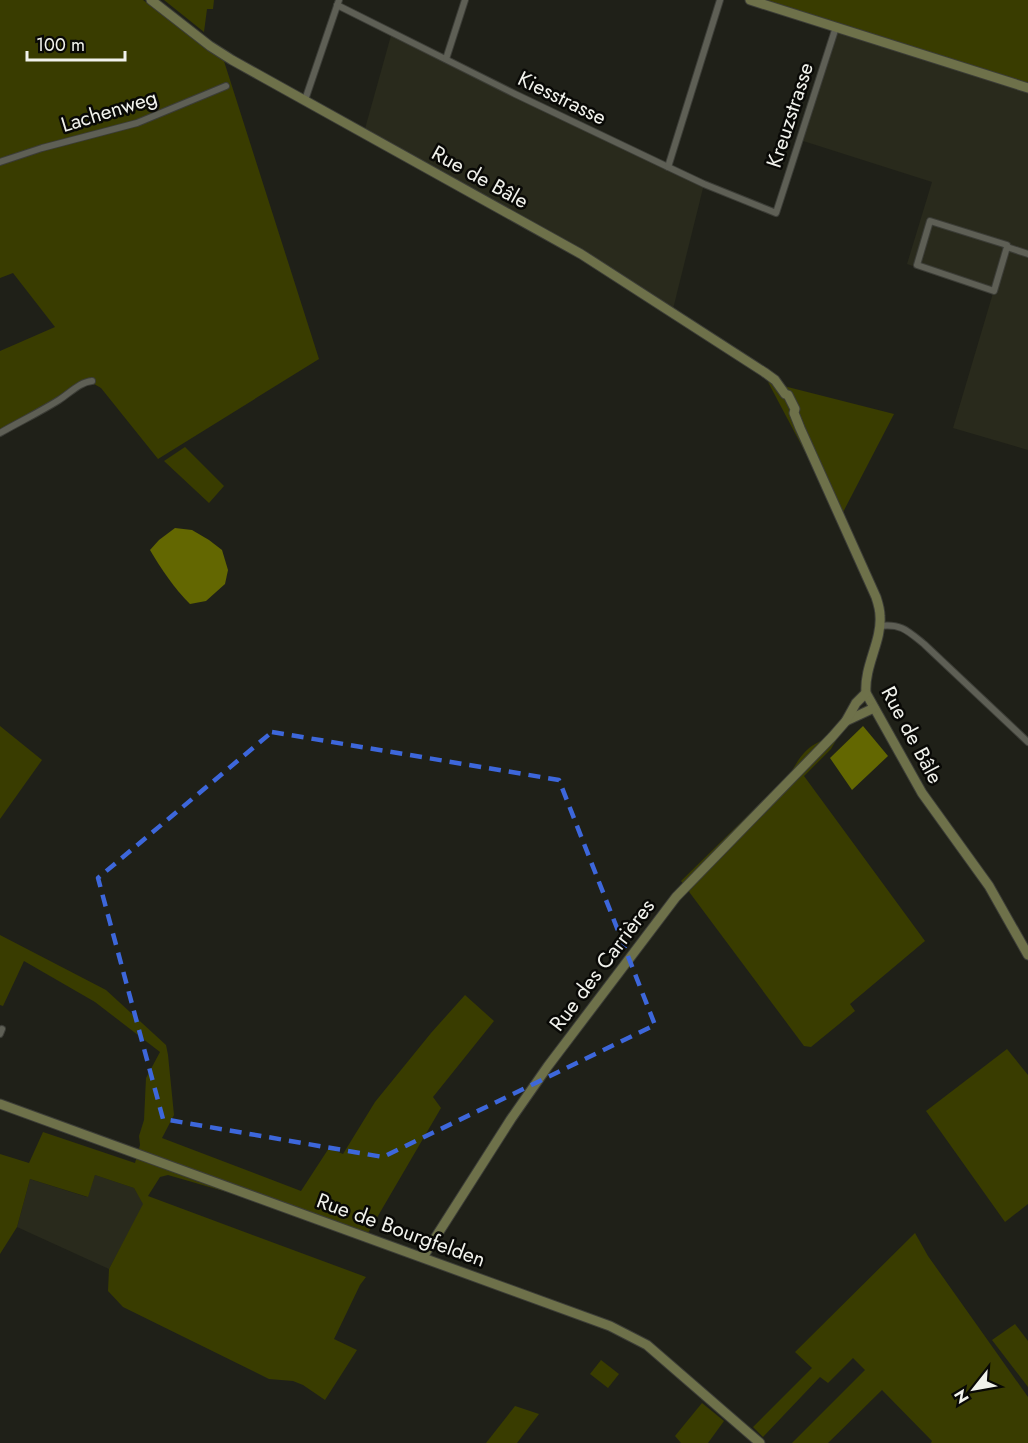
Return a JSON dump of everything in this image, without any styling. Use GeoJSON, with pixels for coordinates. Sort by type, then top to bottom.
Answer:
{"type":"FeatureCollection","features":[{"type":"Feature","properties":{"kind":"street","name":"Rue de Bâle"},"geometry":{"type":"LineString","coordinates":[[151,0],[210,46],[581,254],[775,380],[788,395],[795,409],[794,413],[876,597],[881,619],[865,681],[866,693],[922,793],[989,886],[1028,955]]}},
{"type":"Feature","properties":{"kind":"street"},"geometry":{"type":"LineString","coordinates":[[446,59],[465,0]]}},
{"type":"Feature","properties":{"kind":"street"},"geometry":{"type":"LineString","coordinates":[[668,167],[720,0]]}},
{"type":"Feature","properties":{"kind":"street"},"geometry":{"type":"LineString","coordinates":[[750,0],[1028,88]]}},
{"type":"Feature","properties":{"kind":"street"},"geometry":{"type":"LineString","coordinates":[[305,100],[338,2]]}},
{"type":"Feature","properties":{"kind":"street","name":"Kiesstrasse"},"geometry":{"type":"LineString","coordinates":[[338,2],[515,94],[704,184],[776,213]]}},
{"type":"Feature","properties":{"kind":"street","name":"Kreuzstrasse"},"geometry":{"type":"LineString","coordinates":[[776,213],[836,27]]}},
{"type":"Feature","properties":{"kind":"street","name":"Lachenweg"},"geometry":{"type":"LineString","coordinates":[[0,162],[42,148],[137,123],[226,86]]}},
{"type":"Feature","properties":{"kind":"street"},"geometry":{"type":"LineString","coordinates":[[1007,245],[930,221],[916,265],[994,291],[1007,247],[1028,254]]}},
{"type":"Feature","properties":{"kind":"street"},"geometry":{"type":"LineString","coordinates":[[0,433],[90,380],[92,381]]}},
{"type":"Feature","properties":{"kind":"street"},"geometry":{"type":"LineString","coordinates":[[879,626],[891,624],[899,626],[924,644],[1028,742]]}},
{"type":"Feature","properties":{"kind":"street","name":"Rue des Carrières"},"geometry":{"type":"LineString","coordinates":[[423,1257],[511,1119],[548,1066],[676,897],[846,722],[856,703],[866,693]]}},
{"type":"Feature","properties":{"kind":"street","name":"Rue des Carrières"},"geometry":{"type":"LineString","coordinates":[[846,722],[874,708]]}},
{"type":"Feature","properties":{"kind":"street","name":"Rue de Bourgfelden"},"geometry":{"type":"LineString","coordinates":[[0,1104],[610,1326],[647,1345],[760,1443]]}},
{"type":"Feature","properties":{"kind":"highlighted area"},"geometry":{"type":"Polygon","coordinates":[[[272,732],[559,780],[655,1025],[383,1157],[163,1119],[98,878],[272,732]]]}},
{"type":"Feature","properties":{"kind":"shaded area"},"geometry":{"type":"Polygon","coordinates":[[[0,0],[143,0],[223,58],[319,359],[158,459],[101,388],[89,381],[0,433],[0,351],[55,327],[13,273],[0,278],[0,0]]]}},
{"type":"Feature","properties":{"kind":"shaded area"},"geometry":{"type":"Polygon","coordinates":[[[164,0],[214,0],[213,9],[207,9],[204,32],[164,0]]]}},
{"type":"Feature","properties":{"kind":"shaded area"},"geometry":{"type":"Polygon","coordinates":[[[751,0],[1028,0],[1028,88],[751,0]]]}},
{"type":"Feature","properties":{"kind":"shaded area"},"geometry":{"type":"Polygon","coordinates":[[[836,27],[1028,88],[1028,450],[953,428],[993,293],[907,264],[932,182],[800,140],[836,27]]]}},
{"type":"Feature","properties":{"kind":"shaded area"},"geometry":{"type":"Polygon","coordinates":[[[392,32],[704,184],[673,309],[363,136],[392,32]]]}},
{"type":"Feature","properties":{"kind":"shaded area"},"geometry":{"type":"Polygon","coordinates":[[[768,382],[894,414],[840,518],[768,382]]]}},
{"type":"Feature","properties":{"kind":"shaded area"},"geometry":{"type":"Polygon","coordinates":[[[185,447],[224,486],[209,503],[164,461],[185,447]]]}},
{"type":"Feature","properties":{"kind":"shaded area"},"geometry":{"type":"Polygon","coordinates":[[[175,528],[192,530],[222,550],[228,570],[225,584],[206,601],[190,604],[168,578],[150,550],[175,528]]]}},
{"type":"Feature","properties":{"kind":"shaded area"},"geometry":{"type":"Polygon","coordinates":[[[0,726],[42,760],[0,819],[0,726]]]}},
{"type":"Feature","properties":{"kind":"shaded area"},"geometry":{"type":"Polygon","coordinates":[[[863,726],[888,756],[852,790],[830,758],[863,726]]]}},
{"type":"Feature","properties":{"kind":"shaded area"},"geometry":{"type":"Polygon","coordinates":[[[838,737],[831,749],[804,776],[925,941],[850,1004],[855,1011],[811,1047],[804,1046],[681,881],[790,774],[808,749],[821,741],[838,737]]]}},
{"type":"Feature","properties":{"kind":"shaded area"},"geometry":{"type":"Polygon","coordinates":[[[0,935],[106,990],[166,1045],[174,1115],[162,1138],[301,1191],[329,1148],[343,1154],[375,1102],[465,995],[494,1021],[433,1097],[441,1108],[368,1233],[168,1175],[160,1177],[148,1196],[366,1277],[334,1339],[357,1350],[325,1400],[303,1385],[293,1381],[269,1379],[123,1307],[108,1291],[109,1269],[143,1204],[134,1188],[95,1175],[88,1197],[30,1179],[17,1227],[0,1254],[0,1154],[29,1163],[43,1132],[135,1163],[144,1120],[146,1078],[160,1052],[95,1002],[24,961],[3,1006],[0,1005],[0,935]]]}},
{"type":"Feature","properties":{"kind":"shaded area"},"geometry":{"type":"Polygon","coordinates":[[[1007,1049],[1028,1075],[1028,1204],[1005,1222],[926,1111],[1007,1049]]]}},
{"type":"Feature","properties":{"kind":"shaded area"},"geometry":{"type":"Polygon","coordinates":[[[95,1175],[134,1188],[144,1204],[109,1269],[17,1227],[30,1179],[87,1197],[95,1175]]]}},
{"type":"Feature","properties":{"kind":"shaded area"},"geometry":{"type":"Polygon","coordinates":[[[915,1233],[928,1256],[1028,1397],[1028,1443],[931,1443],[932,1441],[882,1390],[828,1443],[792,1443],[865,1370],[853,1358],[828,1383],[820,1377],[763,1437],[753,1427],[812,1368],[795,1352],[915,1233]]]}},
{"type":"Feature","properties":{"kind":"shaded area"},"geometry":{"type":"Polygon","coordinates":[[[1015,1324],[1028,1341],[1028,1387],[992,1340],[1015,1324]]]}},
{"type":"Feature","properties":{"kind":"shaded area"},"geometry":{"type":"Polygon","coordinates":[[[601,1360],[619,1374],[608,1388],[590,1374],[601,1360]]]}},
{"type":"Feature","properties":{"kind":"shaded area"},"geometry":{"type":"Polygon","coordinates":[[[702,1403],[724,1421],[708,1443],[681,1443],[675,1436],[702,1403]]]}},
{"type":"Feature","properties":{"kind":"shaded area"},"geometry":{"type":"Polygon","coordinates":[[[515,1406],[539,1414],[517,1443],[486,1443],[515,1406]]]}}]}
